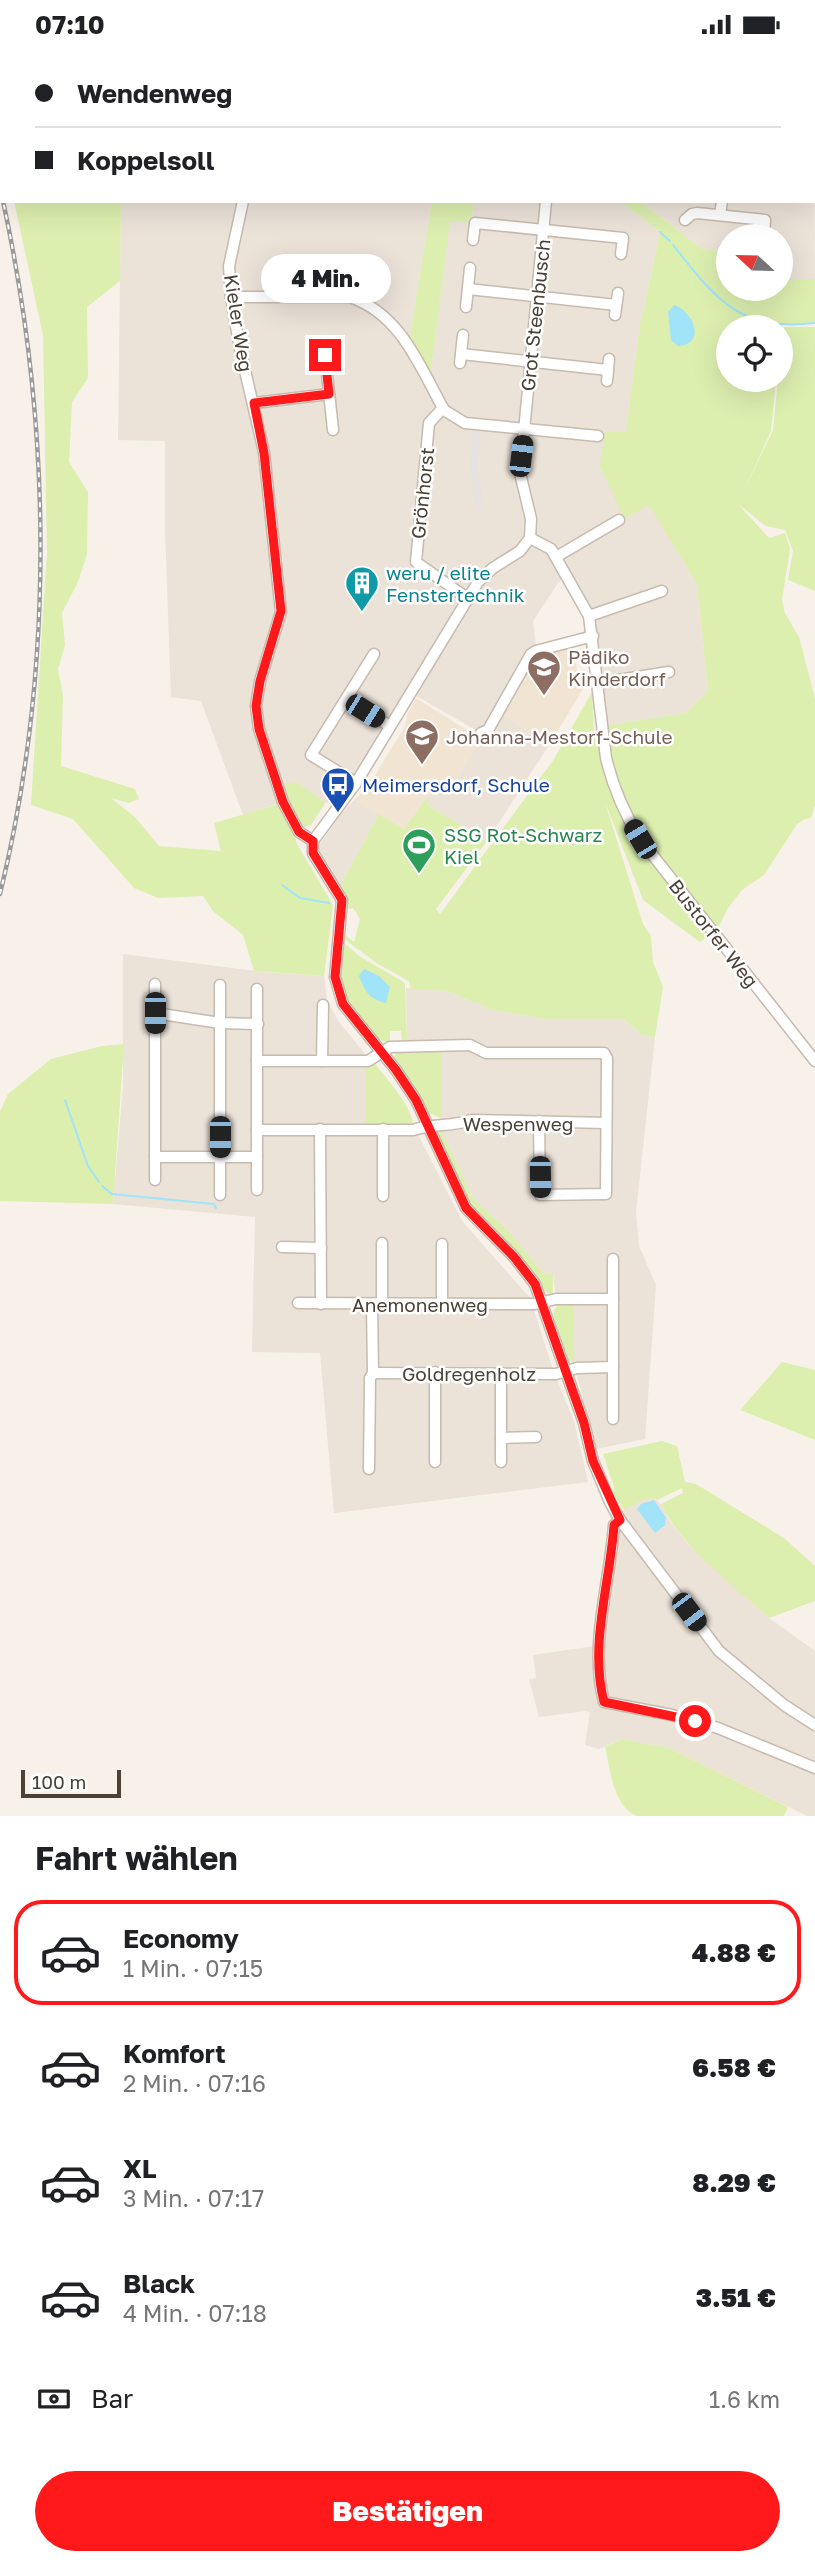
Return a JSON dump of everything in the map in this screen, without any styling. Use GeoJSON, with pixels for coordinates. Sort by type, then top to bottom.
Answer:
{"type":"FeatureCollection","features":[{"type":"Feature","properties":{"kind":"street","name":"Kieler Weg"},"geometry":{"type":"LineString","coordinates":[[243,203],[229,266],[231,297],[264,453],[281,611],[260,681],[256,706],[259,729],[283,802],[299,832],[313,841],[313,853],[342,900],[336,987],[349,1014],[396,1070],[429,1124],[466,1208],[514,1257],[535,1284],[584,1423],[593,1461],[620,1520],[719,1651],[784,1706],[815,1725]]}},
{"type":"Feature","properties":{"kind":"street","name":"Grot Steenbusch"},"geometry":{"type":"LineString","coordinates":[[523,428],[546,203]]}},
{"type":"Feature","properties":{"kind":"street"},"geometry":{"type":"LineString","coordinates":[[720,215],[722,203]]}},
{"type":"Feature","properties":{"kind":"street"},"geometry":{"type":"LineString","coordinates":[[685,220],[692,214],[766,215],[765,224]]}},
{"type":"Feature","properties":{"kind":"street"},"geometry":{"type":"LineString","coordinates":[[473,240],[475,223],[623,238],[621,254]]}},
{"type":"Feature","properties":{"kind":"street"},"geometry":{"type":"LineString","coordinates":[[466,307],[470,268]]}},
{"type":"Feature","properties":{"kind":"street"},"geometry":{"type":"LineString","coordinates":[[468,289],[616,305]]}},
{"type":"Feature","properties":{"kind":"street"},"geometry":{"type":"LineString","coordinates":[[231,297],[350,297],[368,303],[384,313],[398,331],[443,408],[453,418],[465,423],[598,436]]}},
{"type":"Feature","properties":{"kind":"street"},"geometry":{"type":"LineString","coordinates":[[463,335],[461,359],[609,364],[607,381]]}},
{"type":"Feature","properties":{"kind":"street"},"geometry":{"type":"LineString","coordinates":[[325,355],[332,430]]}},
{"type":"Feature","properties":{"kind":"street"},"geometry":{"type":"LineString","coordinates":[[254,403],[329,394]]}},
{"type":"Feature","properties":{"kind":"street","name":"Grönhorst"},"geometry":{"type":"LineString","coordinates":[[443,408],[429,423],[416,562],[467,598]]}},
{"type":"Feature","properties":{"kind":"street"},"geometry":{"type":"LineString","coordinates":[[313,841],[356,783],[467,598],[485,574],[520,551],[530,538],[531,519],[520,473],[523,428]]}},
{"type":"Feature","properties":{"kind":"street"},"geometry":{"type":"LineString","coordinates":[[556,557],[619,520]]}},
{"type":"Feature","properties":{"kind":"street","name":"Bustorfer Weg"},"geometry":{"type":"LineString","coordinates":[[530,538],[551,549],[589,616],[606,758],[611,779],[629,822],[815,1061]]}},
{"type":"Feature","properties":{"kind":"street"},"geometry":{"type":"LineString","coordinates":[[589,616],[662,591]]}},
{"type":"Feature","properties":{"kind":"street"},"geometry":{"type":"LineString","coordinates":[[481,733],[488,730],[531,655],[536,651],[593,636]]}},
{"type":"Feature","properties":{"kind":"street"},"geometry":{"type":"LineString","coordinates":[[356,783],[311,755],[374,653]]}},
{"type":"Feature","properties":{"kind":"street"},"geometry":{"type":"LineString","coordinates":[[599,683],[669,672]]}},
{"type":"Feature","properties":{"kind":"street"},"geometry":{"type":"LineString","coordinates":[[346,699],[390,726]]}},
{"type":"Feature","properties":{"kind":"street"},"geometry":{"type":"LineString","coordinates":[[155,984],[155,1180]]}},
{"type":"Feature","properties":{"kind":"street"},"geometry":{"type":"LineString","coordinates":[[219,1195],[220,985]]}},
{"type":"Feature","properties":{"kind":"street"},"geometry":{"type":"LineString","coordinates":[[257,989],[257,1189]]}},
{"type":"Feature","properties":{"kind":"street"},"geometry":{"type":"LineString","coordinates":[[322,1061],[323,1005]]}},
{"type":"Feature","properties":{"kind":"street"},"geometry":{"type":"LineString","coordinates":[[155,1013],[220,1023],[258,1024]]}},
{"type":"Feature","properties":{"kind":"street"},"geometry":{"type":"LineString","coordinates":[[257,1061],[368,1061],[390,1047],[470,1045],[486,1053],[604,1053],[607,1058],[606,1195],[540,1195],[540,1121]]}},
{"type":"Feature","properties":{"kind":"street","name":"Wespenweg"},"geometry":{"type":"LineString","coordinates":[[257,1129],[413,1130],[429,1124],[462,1123],[471,1120],[606,1123]]}},
{"type":"Feature","properties":{"kind":"street"},"geometry":{"type":"LineString","coordinates":[[320,1129],[321,1304]]}},
{"type":"Feature","properties":{"kind":"street"},"geometry":{"type":"LineString","coordinates":[[383,1129],[383,1196]]}},
{"type":"Feature","properties":{"kind":"street"},"geometry":{"type":"LineString","coordinates":[[155,1157],[257,1157]]}},
{"type":"Feature","properties":{"kind":"street"},"geometry":{"type":"LineString","coordinates":[[369,1469],[370,1378],[373,1373],[382,1243]]}},
{"type":"Feature","properties":{"kind":"street"},"geometry":{"type":"LineString","coordinates":[[442,1244],[442,1305]]}},
{"type":"Feature","properties":{"kind":"street"},"geometry":{"type":"LineString","coordinates":[[282,1247],[321,1248]]}},
{"type":"Feature","properties":{"kind":"street"},"geometry":{"type":"LineString","coordinates":[[613,1259],[613,1419]]}},
{"type":"Feature","properties":{"kind":"street","name":"Anemonenweg"},"geometry":{"type":"LineString","coordinates":[[298,1303],[442,1305],[613,1299]]}},
{"type":"Feature","properties":{"kind":"street","name":"Goldregenholz"},"geometry":{"type":"LineString","coordinates":[[373,1373],[556,1374],[577,1367],[613,1367]]}},
{"type":"Feature","properties":{"kind":"street"},"geometry":{"type":"LineString","coordinates":[[435,1372],[435,1462]]}},
{"type":"Feature","properties":{"kind":"street"},"geometry":{"type":"LineString","coordinates":[[501,1373],[501,1461]]}},
{"type":"Feature","properties":{"kind":"street"},"geometry":{"type":"LineString","coordinates":[[501,1439],[536,1437]]}},
{"type":"Feature","properties":{"kind":"street"},"geometry":{"type":"LineString","coordinates":[[620,1520],[614,1525],[610,1573],[597,1647],[604,1702],[672,1715],[718,1728],[815,1768]]}},
{"type":"Feature","properties":{"kind":"shaded area"},"geometry":{"type":"Polygon","coordinates":[[[121,203],[432,203],[410,336],[431,370],[450,220],[471,222],[474,203],[623,203],[660,232],[639,331],[626,433],[624,519],[649,504],[697,584],[708,691],[686,713],[603,726],[593,636],[567,576],[558,583],[533,621],[537,655],[501,713],[549,745],[487,841],[429,806],[427,797],[458,777],[481,739],[481,733],[411,693],[338,806],[326,802],[294,782],[283,802],[243,815],[201,701],[171,697],[165,531],[165,441],[118,440],[121,203]]]}},
{"type":"Feature","properties":{"kind":"shaded area"},"geometry":{"type":"Polygon","coordinates":[[[643,203],[814,203],[815,279],[793,279],[793,224],[716,224],[716,251],[702,249],[643,203]]]}},
{"type":"Feature","properties":{"kind":"shaded area"},"geometry":{"type":"Polygon","coordinates":[[[473,426],[481,426],[477,465],[483,505],[475,505],[470,466],[473,426]]]}},
{"type":"Feature","properties":{"kind":"shaded area","name":"Pädiko Kinderdorf"},"geometry":{"type":"Polygon","coordinates":[[[571,645],[577,670],[588,681],[549,745],[501,713],[537,655],[571,645]]]}},
{"type":"Feature","properties":{"kind":"shaded area","name":"Johanna-Mestorf-Schule"},"geometry":{"type":"Polygon","coordinates":[[[416,698],[481,739],[458,777],[427,797],[404,829],[354,800],[368,787],[405,726],[407,715],[416,698]]]}},
{"type":"Feature","properties":{"kind":"shaded area"},"geometry":{"type":"Polygon","coordinates":[[[354,800],[379,814],[340,886],[319,855],[320,844],[354,800]]]}},
{"type":"Feature","properties":{"kind":"shaded area"},"geometry":{"type":"Polygon","coordinates":[[[123,954],[264,972],[324,976],[327,1000],[339,1022],[397,1093],[462,1221],[530,1298],[555,1376],[574,1421],[588,1482],[334,1513],[320,1353],[252,1352],[255,1217],[113,1204],[123,1087],[123,954]]]}},
{"type":"Feature","properties":{"kind":"shaded area"},"geometry":{"type":"Polygon","coordinates":[[[406,988],[447,991],[490,1009],[545,1019],[624,1019],[643,1036],[655,1037],[636,1212],[639,1246],[656,1285],[645,1439],[596,1449],[574,1363],[574,1305],[557,1305],[553,1274],[544,1274],[510,1233],[473,1198],[440,1128],[441,1051],[407,1042],[406,988]]]}},
{"type":"Feature","properties":{"kind":"shaded area"},"geometry":{"type":"Polygon","coordinates":[[[653,1498],[661,1504],[669,1520],[688,1544],[769,1618],[815,1651],[815,1816],[807,1816],[669,1748],[622,1739],[599,1749],[585,1745],[590,1713],[586,1711],[539,1717],[529,1679],[536,1678],[533,1655],[595,1646],[611,1524],[624,1510],[641,1500],[653,1498]]]}},
{"type":"Feature","properties":{"kind":"green space"},"geometry":{"type":"Polygon","coordinates":[[[14,203],[121,203],[120,281],[87,307],[88,378],[72,402],[69,462],[88,492],[87,554],[78,582],[62,613],[65,645],[58,669],[63,696],[61,766],[135,789],[139,799],[129,803],[111,798],[135,817],[159,846],[221,851],[214,823],[279,804],[297,844],[333,905],[324,976],[254,971],[243,935],[213,911],[203,896],[158,898],[134,888],[73,819],[31,805],[47,552],[43,335],[14,203]]]}},
{"type":"Feature","properties":{"kind":"green space"},"geometry":{"type":"Polygon","coordinates":[[[432,203],[474,203],[471,222],[450,221],[431,371],[410,336],[432,203]]]}},
{"type":"Feature","properties":{"kind":"green space"},"geometry":{"type":"Polygon","coordinates":[[[623,203],[643,203],[702,249],[716,251],[716,301],[793,301],[793,279],[815,279],[815,323],[793,324],[793,315],[716,315],[716,392],[775,392],[771,431],[741,497],[773,430],[777,392],[793,392],[793,327],[815,327],[815,591],[788,580],[793,551],[785,530],[766,526],[738,504],[769,538],[785,533],[790,549],[782,600],[785,613],[799,637],[815,698],[815,805],[811,818],[797,824],[764,875],[742,890],[728,908],[717,930],[700,942],[643,900],[605,802],[643,924],[651,936],[653,962],[663,987],[655,1037],[643,1036],[624,1019],[545,1019],[490,1009],[447,991],[411,989],[409,981],[378,964],[344,939],[345,935],[354,942],[360,919],[353,908],[347,909],[340,886],[379,814],[404,829],[427,797],[429,806],[487,841],[436,909],[440,914],[554,759],[592,692],[594,735],[603,726],[686,713],[708,691],[697,584],[649,505],[624,519],[600,465],[605,432],[626,432],[639,331],[660,232],[623,203]]]}},
{"type":"Feature","properties":{"kind":"green space"},"geometry":{"type":"Polygon","coordinates":[[[295,782],[326,802],[311,825],[299,828],[280,786],[295,782]]]}},
{"type":"Feature","properties":{"kind":"green space"},"geometry":{"type":"Polygon","coordinates":[[[343,942],[359,956],[405,983],[407,1042],[402,1042],[401,1031],[390,1031],[390,1042],[381,1040],[371,1035],[355,1018],[339,986],[338,972],[343,942]]]}},
{"type":"Feature","properties":{"kind":"green space"},"geometry":{"type":"Polygon","coordinates":[[[124,1044],[113,1204],[0,1201],[0,1112],[8,1094],[51,1059],[102,1046],[124,1044]]]}},
{"type":"Feature","properties":{"kind":"green space"},"geometry":{"type":"Polygon","coordinates":[[[441,1050],[441,1118],[428,1113],[393,1058],[398,1051],[441,1050]]]}},
{"type":"Feature","properties":{"kind":"green space"},"geometry":{"type":"Polygon","coordinates":[[[375,1064],[405,1103],[413,1127],[365,1125],[365,1065],[375,1064]]]}},
{"type":"Feature","properties":{"kind":"green space"},"geometry":{"type":"Polygon","coordinates":[[[440,1128],[473,1198],[510,1233],[544,1274],[553,1274],[553,1295],[546,1292],[516,1251],[469,1203],[437,1135],[440,1128]]]}},
{"type":"Feature","properties":{"kind":"green space"},"geometry":{"type":"Polygon","coordinates":[[[557,1305],[574,1305],[574,1363],[568,1360],[553,1314],[557,1305]]]}},
{"type":"Feature","properties":{"kind":"green space"},"geometry":{"type":"Polygon","coordinates":[[[782,1362],[815,1370],[815,1440],[740,1410],[782,1362]]]}},
{"type":"Feature","properties":{"kind":"green space"},"geometry":{"type":"Polygon","coordinates":[[[662,1441],[677,1446],[685,1482],[696,1484],[784,1538],[815,1566],[815,1601],[769,1618],[709,1565],[671,1521],[661,1504],[683,1493],[682,1488],[657,1500],[642,1500],[624,1510],[613,1493],[614,1487],[603,1454],[662,1441]]]}},
{"type":"Feature","properties":{"kind":"green space"},"geometry":{"type":"Polygon","coordinates":[[[622,1739],[669,1748],[788,1807],[784,1816],[637,1816],[629,1811],[618,1796],[605,1747],[622,1739]]]}},
{"type":"Feature","properties":{"kind":"water"},"geometry":{"type":"Polygon","coordinates":[[[674,305],[687,314],[694,327],[692,340],[678,346],[671,340],[668,312],[674,305]]]}},
{"type":"Feature","properties":{"kind":"water"},"geometry":{"type":"Polygon","coordinates":[[[364,969],[379,976],[390,987],[386,1003],[375,999],[366,991],[359,976],[364,969]]]}},
{"type":"Feature","properties":{"kind":"water"},"geometry":{"type":"Polygon","coordinates":[[[654,1500],[666,1518],[665,1525],[655,1533],[637,1509],[641,1504],[654,1500]]]}},
{"type":"Feature","properties":{"kind":"waterway"},"geometry":{"type":"LineString","coordinates":[[660,232],[670,241]]}},
{"type":"Feature","properties":{"kind":"waterway"},"geometry":{"type":"LineString","coordinates":[[673,245],[717,296],[748,317],[789,324],[815,323]]}},
{"type":"Feature","properties":{"kind":"waterway"},"geometry":{"type":"LineString","coordinates":[[282,885],[300,898],[329,903]]}},
{"type":"Feature","properties":{"kind":"waterway"},"geometry":{"type":"LineString","coordinates":[[65,1100],[88,1166],[99,1182]]}},
{"type":"Feature","properties":{"kind":"waterway"},"geometry":{"type":"LineString","coordinates":[[102,1186],[112,1194],[214,1204],[216,1208]]}},
{"type":"Feature","properties":{"kind":"railway"},"geometry":{"type":"LineString","coordinates":[[0,894],[18,809],[31,722],[38,635],[40,548],[38,460],[31,373],[3,203]]}},
{"type":"Feature","properties":{"kind":"place","name":"weru / elite Fenstertechnik"},"geometry":{"type":"Point","coordinates":[362,613]}},
{"type":"Feature","properties":{"kind":"place","name":"Pädiko Kinderdorf"},"geometry":{"type":"Point","coordinates":[544,697]}},
{"type":"Feature","properties":{"kind":"place","name":"Johanna-Mestorf-Schule"},"geometry":{"type":"Point","coordinates":[422,766]}},
{"type":"Feature","properties":{"kind":"place","name":"Meimersdorf, Schule"},"geometry":{"type":"Point","coordinates":[338,814]}},
{"type":"Feature","properties":{"kind":"place","name":"SSG Rot-Schwarz Kiel"},"geometry":{"type":"Point","coordinates":[419,875]}},
{"type":"Feature","properties":{"kind":"route"},"geometry":{"type":"LineString","coordinates":[[325,355],[329,394],[254,403],[271,505],[281,611],[260,681],[256,706],[259,729],[283,802],[299,832],[313,841],[313,853],[342,900],[335,977],[343,1004],[396,1070],[416,1100],[466,1208],[514,1257],[535,1284],[584,1423],[593,1461],[620,1520],[614,1525],[610,1573],[597,1647],[604,1702],[695,1721]]}}]}
